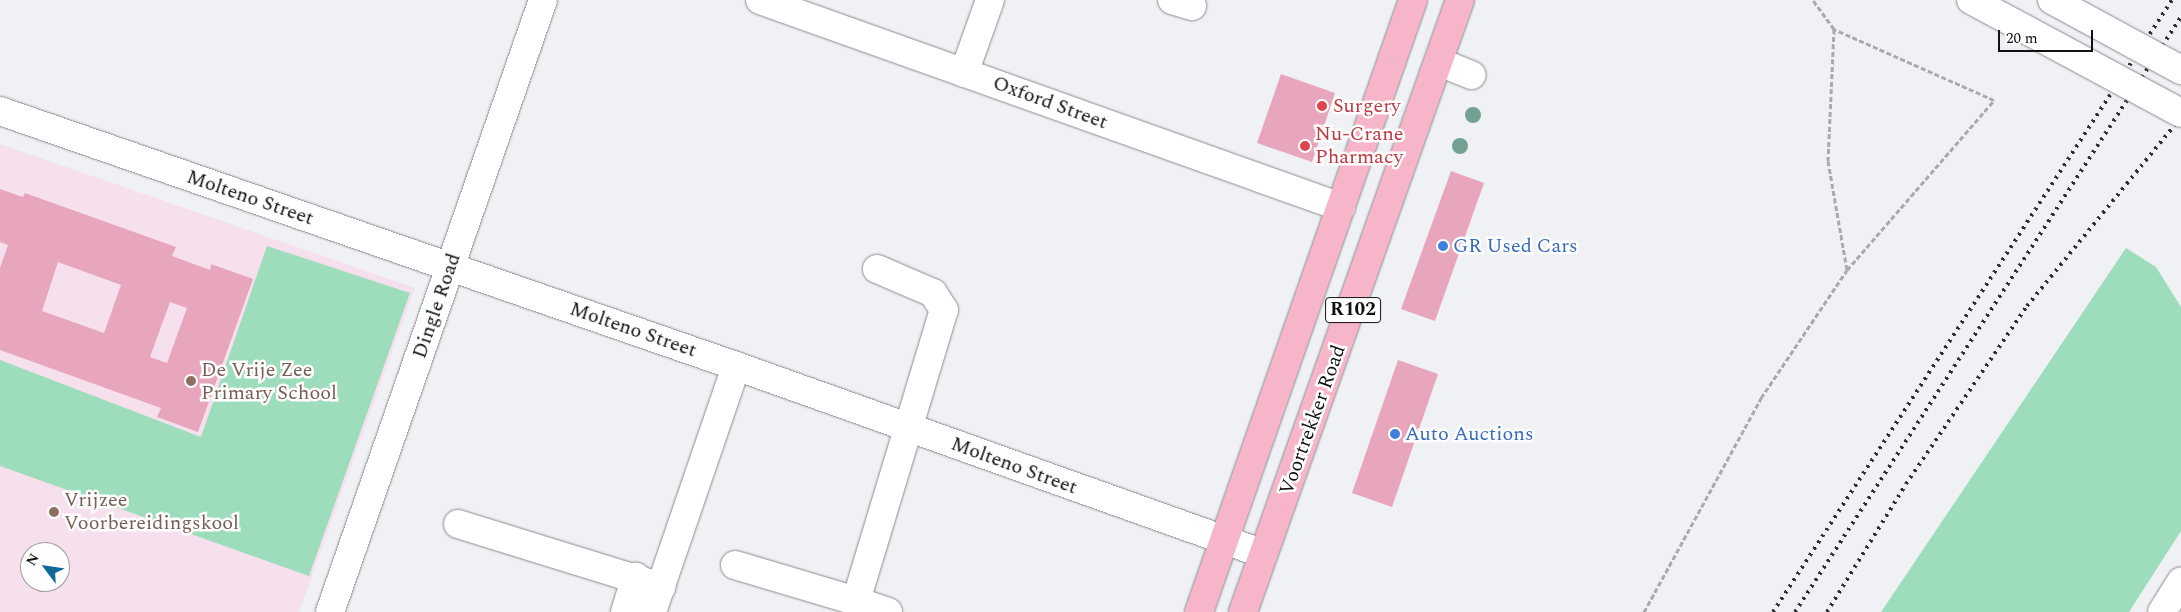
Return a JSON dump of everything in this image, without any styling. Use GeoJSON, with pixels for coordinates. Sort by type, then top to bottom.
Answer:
{"type":"FeatureCollection","features":[{"type":"Feature","properties":{"kind":"main road","name":"R102"},"geometry":{"type":"LineString","coordinates":[[1199,612],[1412,0]]}},
{"type":"Feature","properties":{"kind":"main road","name":"Voortrekker Road"},"geometry":{"type":"LineString","coordinates":[[1243,612],[1460,0]]}},
{"type":"Feature","properties":{"kind":"street","name":"Dingle Road"},"geometry":{"type":"LineString","coordinates":[[330,612],[543,0]]}},
{"type":"Feature","properties":{"kind":"street","name":"Oxford Street"},"geometry":{"type":"LineString","coordinates":[[760,0],[1340,207]]}},
{"type":"Feature","properties":{"kind":"street"},"geometry":{"type":"LineString","coordinates":[[964,73],[990,0]]}},
{"type":"Feature","properties":{"kind":"street"},"geometry":{"type":"LineString","coordinates":[[1971,0],[2181,113]]}},
{"type":"Feature","properties":{"kind":"street"},"geometry":{"type":"LineString","coordinates":[[2052,0],[2181,70]]}},
{"type":"Feature","properties":{"kind":"street"},"geometry":{"type":"LineString","coordinates":[[1439,62],[1472,75]]}},
{"type":"Feature","properties":{"kind":"street","name":"Molteno Street"},"geometry":{"type":"LineString","coordinates":[[0,111],[736,366],[1224,542],[1264,554]]}},
{"type":"Feature","properties":{"kind":"street"},"geometry":{"type":"LineString","coordinates":[[856,601],[911,429],[944,310],[933,293],[877,270]]}},
{"type":"Feature","properties":{"kind":"street"},"geometry":{"type":"LineString","coordinates":[[625,612],[649,582],[736,366]]}},
{"type":"Feature","properties":{"kind":"street"},"geometry":{"type":"LineString","coordinates":[[458,524],[649,582]]}},
{"type":"Feature","properties":{"kind":"street"},"geometry":{"type":"LineString","coordinates":[[735,565],[888,612]]}},
{"type":"Feature","properties":{"kind":"street"},"geometry":{"type":"LineString","coordinates":[[649,582],[652,612]]}},
{"type":"Feature","properties":{"kind":"street"},"geometry":{"type":"LineString","coordinates":[[2162,612],[2181,582]]}},
{"type":"Feature","properties":{"kind":"path"},"geometry":{"type":"LineString","coordinates":[[1644,612],[1761,398],[1847,270],[1994,100],[1834,29],[1814,0]]}},
{"type":"Feature","properties":{"kind":"path"},"geometry":{"type":"LineString","coordinates":[[1834,29],[1828,161],[1847,270]]}},
{"type":"Feature","properties":{"kind":"shaded area","name":"De Vrije Zee Primary School"},"geometry":{"type":"Polygon","coordinates":[[[0,144],[415,288],[299,612],[0,612],[0,144]]]}},
{"type":"Feature","properties":{"kind":"green space"},"geometry":{"type":"Polygon","coordinates":[[[267,246],[410,293],[309,576],[0,466],[0,360],[201,437],[267,246]]]}},
{"type":"Feature","properties":{"kind":"green space"},"geometry":{"type":"Polygon","coordinates":[[[2126,248],[2156,267],[2181,307],[2181,531],[2129,612],[1881,612],[2126,248]]]}},
{"type":"Feature","properties":{"kind":"building"},"geometry":{"type":"Polygon","coordinates":[[[1281,74],[1335,93],[1312,162],[1257,143],[1281,74]]]}},
{"type":"Feature","properties":{"kind":"building","name":"GR Used Cars"},"geometry":{"type":"Polygon","coordinates":[[[1451,171],[1484,183],[1435,321],[1401,309],[1451,171]]]}},
{"type":"Feature","properties":{"kind":"building"},"geometry":{"type":"Polygon","coordinates":[[[0,189],[23,197],[25,193],[176,247],[172,256],[210,270],[211,264],[253,279],[198,432],[157,417],[161,408],[0,350],[0,268],[8,245],[0,242],[0,189]],[[58,262],[42,311],[104,333],[121,285],[58,262]],[[170,302],[150,357],[167,363],[187,308],[170,302]]]}},
{"type":"Feature","properties":{"kind":"building","name":"Auto Auctions"},"geometry":{"type":"Polygon","coordinates":[[[1398,360],[1438,374],[1392,507],[1352,493],[1398,360]]]}},
{"type":"Feature","properties":{"kind":"railway"},"geometry":{"type":"LineString","coordinates":[[1773,612],[2172,0]]}},
{"type":"Feature","properties":{"kind":"railway"},"geometry":{"type":"LineString","coordinates":[[1795,612],[2181,17]]}},
{"type":"Feature","properties":{"kind":"railway"},"geometry":{"type":"LineString","coordinates":[[1827,612],[1906,484],[2027,306],[2181,117]]}},
{"type":"Feature","properties":{"kind":"place","name":"Surgery"},"geometry":{"type":"Point","coordinates":[1322,106]}},
{"type":"Feature","properties":{"kind":"place","name":"Nu-Crane Pharmacy"},"geometry":{"type":"Point","coordinates":[1305,146]}},
{"type":"Feature","properties":{"kind":"place","name":"GR Used Cars"},"geometry":{"type":"Point","coordinates":[1443,246]}},
{"type":"Feature","properties":{"kind":"place","name":"De Vrije Zee Primary School"},"geometry":{"type":"Point","coordinates":[191,381]}},
{"type":"Feature","properties":{"kind":"place","name":"Auto Auctions"},"geometry":{"type":"Point","coordinates":[1395,434]}},
{"type":"Feature","properties":{"kind":"place","name":"Vrijzee Voorbereidingskool"},"geometry":{"type":"Point","coordinates":[54,512]}}]}
